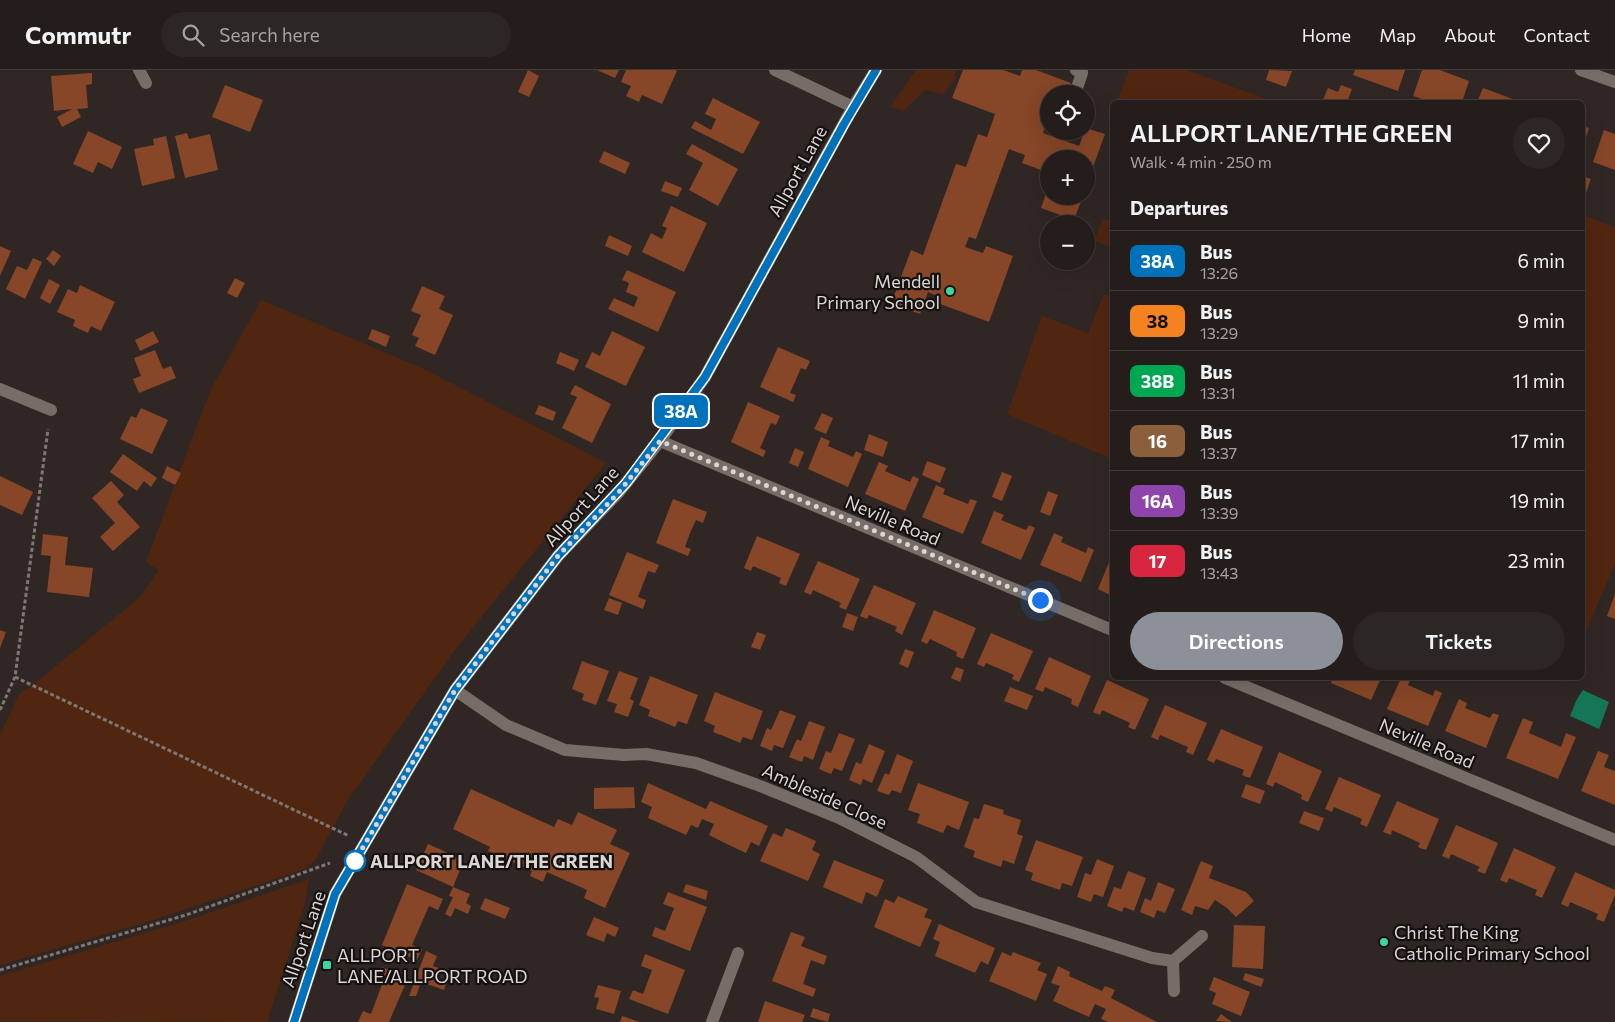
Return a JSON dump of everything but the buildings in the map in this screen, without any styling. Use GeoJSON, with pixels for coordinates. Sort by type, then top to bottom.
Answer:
{"type":"FeatureCollection","features":[{"type":"Feature","properties":{"kind":"street"},"geometry":{"type":"LineString","coordinates":[[138,70],[146,83]]}},
{"type":"Feature","properties":{"kind":"street"},"geometry":{"type":"LineString","coordinates":[[775,70],[853,107]]}},
{"type":"Feature","properties":{"kind":"street","name":"Allport Lane"},"geometry":{"type":"LineString","coordinates":[[294,1022],[335,894],[455,690],[558,556],[619,492],[660,441],[705,377],[853,107],[876,70]]}},
{"type":"Feature","properties":{"kind":"street"},"geometry":{"type":"LineString","coordinates":[[1076,70],[1082,73],[1078,85]]}},
{"type":"Feature","properties":{"kind":"street"},"geometry":{"type":"LineString","coordinates":[[1588,71],[1615,82]]}},
{"type":"Feature","properties":{"kind":"street"},"geometry":{"type":"LineString","coordinates":[[0,389],[51,410]]}},
{"type":"Feature","properties":{"kind":"street","name":"Neville Road"},"geometry":{"type":"LineString","coordinates":[[660,441],[1110,629]]}},
{"type":"Feature","properties":{"kind":"street","name":"Neville Road"},"geometry":{"type":"LineString","coordinates":[[1230,680],[1615,840]]}},
{"type":"Feature","properties":{"kind":"street","name":"Ambleside Close"},"geometry":{"type":"LineString","coordinates":[[455,690],[506,724],[565,750],[624,755],[646,754],[696,763],[755,784],[839,818],[916,857],[976,902],[1152,958],[1173,961]]}},
{"type":"Feature","properties":{"kind":"street"},"geometry":{"type":"LineString","coordinates":[[1174,991],[1173,961],[1202,936]]}},
{"type":"Feature","properties":{"kind":"street"},"geometry":{"type":"LineString","coordinates":[[712,1022],[738,953]]}},
{"type":"Feature","properties":{"kind":"path"},"geometry":{"type":"LineString","coordinates":[[0,710],[15,677],[51,410]]}},
{"type":"Feature","properties":{"kind":"path"},"geometry":{"type":"LineString","coordinates":[[15,677],[362,848]]}},
{"type":"Feature","properties":{"kind":"path"},"geometry":{"type":"LineString","coordinates":[[0,970],[186,915],[362,848]]}},
{"type":"Feature","properties":{"kind":"shaded area"},"geometry":{"type":"Polygon","coordinates":[[[916,70],[955,70],[955,79],[944,94],[925,90],[903,111],[890,107],[916,70]]]}},
{"type":"Feature","properties":{"kind":"shaded area"},"geometry":{"type":"Polygon","coordinates":[[[1129,70],[1186,70],[1269,100],[1118,100],[1129,70]]]}},
{"type":"Feature","properties":{"kind":"shaded area"},"geometry":{"type":"Polygon","coordinates":[[[1585,216],[1615,227],[1615,564],[1585,633],[1585,216]]]}},
{"type":"Feature","properties":{"kind":"shaded area"},"geometry":{"type":"Polygon","coordinates":[[[1103,219],[1110,221],[1110,247],[1095,240],[1103,219]]]}},
{"type":"Feature","properties":{"kind":"shaded area"},"geometry":{"type":"Polygon","coordinates":[[[1104,294],[1110,296],[1110,458],[1007,414],[1042,316],[1088,333],[1104,294]]]}},
{"type":"Feature","properties":{"kind":"shaded area"},"geometry":{"type":"Polygon","coordinates":[[[261,300],[426,370],[606,463],[454,651],[347,801],[316,859],[305,869],[150,921],[0,965],[0,735],[19,694],[38,681],[139,598],[159,570],[146,562],[210,391],[261,300]]]}},
{"type":"Feature","properties":{"kind":"shaded area"},"geometry":{"type":"Polygon","coordinates":[[[1583,690],[1609,702],[1599,729],[1570,716],[1583,690]]]}},
{"type":"Feature","properties":{"kind":"shaded area"},"geometry":{"type":"Polygon","coordinates":[[[309,879],[305,904],[267,1022],[0,1021],[0,976],[185,921],[309,879]]]}},
{"type":"Feature","properties":{"kind":"bus line","name":"38A"},"geometry":{"type":"LineString","coordinates":[[294,1022],[335,894],[455,690],[558,556],[619,492],[660,441],[705,377],[853,107],[876,70]]}},
{"type":"Feature","properties":{"kind":"place","name":"Mendell Primary School"},"geometry":{"type":"Point","coordinates":[950,291]}},
{"type":"Feature","properties":{"kind":"place","name":"ALLPORT LANE/THE GREEN"},"geometry":{"type":"Point","coordinates":[355,861]}},
{"type":"Feature","properties":{"kind":"place","name":"Christ The King Catholic Primary School"},"geometry":{"type":"Point","coordinates":[1384,942]}},
{"type":"Feature","properties":{"kind":"place","name":"ALLPORT LANE/ALLPORT ROAD"},"geometry":{"type":"Point","coordinates":[327,965]}},
{"type":"Feature","properties":{"kind":"route"},"geometry":{"type":"LineString","coordinates":[[355,861],[352,866],[455,690],[558,556],[619,492],[660,441],[1040,600]]}}]}
